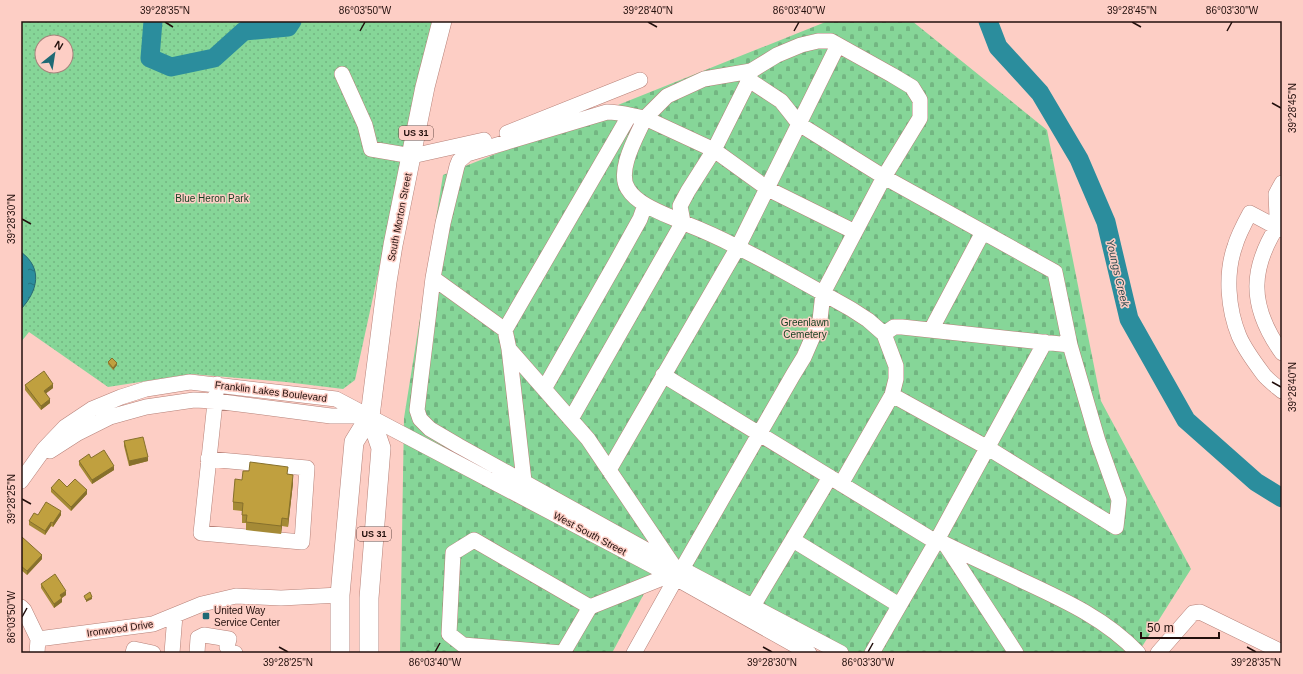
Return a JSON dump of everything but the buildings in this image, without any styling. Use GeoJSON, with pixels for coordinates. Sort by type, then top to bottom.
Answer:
{"type":"FeatureCollection","features":[{"type":"Feature","properties":{"kind":"main road","name":"South Morton Street"},"geometry":{"type":"LineString","coordinates":[[370,416],[393,245],[425,87],[442,21]]}},
{"type":"Feature","properties":{"kind":"main road","name":"US 31"},"geometry":{"type":"LineString","coordinates":[[340,653],[340,596],[354,442],[370,416]]}},
{"type":"Feature","properties":{"kind":"main road","name":"US 31"},"geometry":{"type":"LineString","coordinates":[[369,653],[369,598],[381,448],[370,416]]}},
{"type":"Feature","properties":{"kind":"street"},"geometry":{"type":"LineString","coordinates":[[571,419],[683,222],[680,206],[714,150],[750,75],[776,55],[801,45],[818,41],[831,41],[912,87],[920,100],[920,118],[884,177],[823,293],[820,320],[804,357],[675,572],[634,653]]}},
{"type":"Feature","properties":{"kind":"street"},"geometry":{"type":"LineString","coordinates":[[609,470],[738,247],[838,45]]}},
{"type":"Feature","properties":{"kind":"street"},"geometry":{"type":"LineString","coordinates":[[342,74],[365,125],[371,149],[412,156],[500,136],[640,80]]}},
{"type":"Feature","properties":{"kind":"street"},"geometry":{"type":"LineString","coordinates":[[753,606],[793,540],[836,481],[892,395],[896,379],[896,366],[884,334],[868,320],[823,293],[738,247],[645,205],[628,190],[624,179],[628,156],[645,118],[667,96],[704,79],[750,75],[781,101],[799,124],[884,177],[1055,272],[1070,345],[1098,441],[1119,500],[1116,526],[988,448],[892,395]]}},
{"type":"Feature","properties":{"kind":"street"},"geometry":{"type":"LineString","coordinates":[[841,653],[753,606],[675,572],[524,482],[430,429],[420,419],[417,410],[433,278],[443,223],[457,166],[467,154],[607,112],[619,112],[629,116],[645,118],[714,150],[768,188],[855,232]]}},
{"type":"Feature","properties":{"kind":"street"},"geometry":{"type":"LineString","coordinates":[[524,482],[509,349],[505,330],[629,116]]}},
{"type":"Feature","properties":{"kind":"street"},"geometry":{"type":"LineString","coordinates":[[1280,225],[1277,217],[1276,194],[1282,183]]}},
{"type":"Feature","properties":{"kind":"street"},"geometry":{"type":"LineString","coordinates":[[544,389],[640,219],[645,205]]}},
{"type":"Feature","properties":{"kind":"street"},"geometry":{"type":"LineString","coordinates":[[1280,225],[1250,213],[1234,247],[1229,270],[1230,296],[1239,337],[1250,357],[1265,376],[1282,391]]}},
{"type":"Feature","properties":{"kind":"street"},"geometry":{"type":"LineString","coordinates":[[1280,225],[1262,254],[1258,270],[1257,286],[1258,301],[1263,320],[1272,339],[1282,353]]}},
{"type":"Feature","properties":{"kind":"street"},"geometry":{"type":"LineString","coordinates":[[931,330],[983,232]]}},
{"type":"Feature","properties":{"kind":"street"},"geometry":{"type":"LineString","coordinates":[[433,278],[505,330]]}},
{"type":"Feature","properties":{"kind":"street"},"geometry":{"type":"LineString","coordinates":[[884,334],[894,327],[902,327],[1070,345]]}},
{"type":"Feature","properties":{"kind":"street"},"geometry":{"type":"LineString","coordinates":[[872,653],[899,605],[940,543],[988,448],[1045,342]]}},
{"type":"Feature","properties":{"kind":"street"},"geometry":{"type":"LineString","coordinates":[[509,349],[588,439],[675,572]]}},
{"type":"Feature","properties":{"kind":"street"},"geometry":{"type":"LineString","coordinates":[[663,375],[940,543],[1068,602],[1105,624],[1138,653]]}},
{"type":"Feature","properties":{"kind":"street","name":"Franklin Lakes Boulevard"},"geometry":{"type":"LineString","coordinates":[[21,481],[44,449],[65,427],[92,409],[121,396],[146,389],[190,382],[217,384],[336,399],[370,416]]}},
{"type":"Feature","properties":{"kind":"street"},"geometry":{"type":"LineString","coordinates":[[208,459],[307,468],[302,542],[201,533],[208,459],[217,384]]}},
{"type":"Feature","properties":{"kind":"street"},"geometry":{"type":"LineString","coordinates":[[276,409],[279,392]]}},
{"type":"Feature","properties":{"kind":"street","name":"Franklin Lakes Boulevard"},"geometry":{"type":"LineString","coordinates":[[32,465],[78,433],[110,417],[146,407],[178,402],[194,400],[215,401],[331,416],[370,416]]}},
{"type":"Feature","properties":{"kind":"street","name":"West South Street"},"geometry":{"type":"LineString","coordinates":[[370,416],[675,572],[802,651]]}},
{"type":"Feature","properties":{"kind":"street"},"geometry":{"type":"LineString","coordinates":[[590,607],[474,540],[453,553],[449,634],[464,645],[563,653],[590,607],[675,572]]}},
{"type":"Feature","properties":{"kind":"street"},"geometry":{"type":"LineString","coordinates":[[793,540],[899,605]]}},
{"type":"Feature","properties":{"kind":"street"},"geometry":{"type":"LineString","coordinates":[[940,543],[1016,653]]}},
{"type":"Feature","properties":{"kind":"street","name":"Ironwood Drive"},"geometry":{"type":"LineString","coordinates":[[38,646],[153,624],[202,604],[236,596],[281,598],[340,596]]}},
{"type":"Feature","properties":{"kind":"street"},"geometry":{"type":"LineString","coordinates":[[21,607],[24,610],[38,646]]}},
{"type":"Feature","properties":{"kind":"street"},"geometry":{"type":"LineString","coordinates":[[1158,653],[1193,613],[1200,612],[1282,652]]}},
{"type":"Feature","properties":{"kind":"street"},"geometry":{"type":"LineString","coordinates":[[172,653],[175,615]]}},
{"type":"Feature","properties":{"kind":"street"},"geometry":{"type":"LineString","coordinates":[[197,653],[198,638],[204,635],[229,639],[227,647],[230,652],[235,653]]}},
{"type":"Feature","properties":{"kind":"street"},"geometry":{"type":"LineString","coordinates":[[133,653],[134,649],[153,653]]}},
{"type":"Feature","properties":{"kind":"green space","name":"Blue Heron Park"},"geometry":{"type":"Polygon","coordinates":[[[21,21],[433,21],[355,380],[343,389],[286,382],[191,374],[108,387],[29,332],[21,342],[21,21]]]}},
{"type":"Feature","properties":{"kind":"green space","name":"Greenlawn Cemetery"},"geometry":{"type":"Polygon","coordinates":[[[828,21],[912,21],[1047,130],[1101,401],[1191,569],[1138,653],[827,653],[660,564],[612,653],[400,653],[404,418],[443,175],[828,21]]]}},
{"type":"Feature","properties":{"kind":"water"},"geometry":{"type":"Polygon","coordinates":[[[21,252],[33,265],[36,280],[31,295],[21,309],[21,252]]]}},
{"type":"Feature","properties":{"kind":"waterway","name":"Youngs Creek"},"geometry":{"type":"LineString","coordinates":[[153,21],[150,58],[171,67],[214,58],[244,31],[288,27],[292,21]]}},
{"type":"Feature","properties":{"kind":"waterway","name":"Youngs Creek"},"geometry":{"type":"LineString","coordinates":[[988,21],[998,47],[1040,93],[1079,159],[1106,222],[1129,319],[1186,420],[1256,482],[1282,498]]}},
{"type":"Feature","properties":{"kind":"place","name":"United Way Service Center"},"geometry":{"type":"Point","coordinates":[206,616]}}]}
